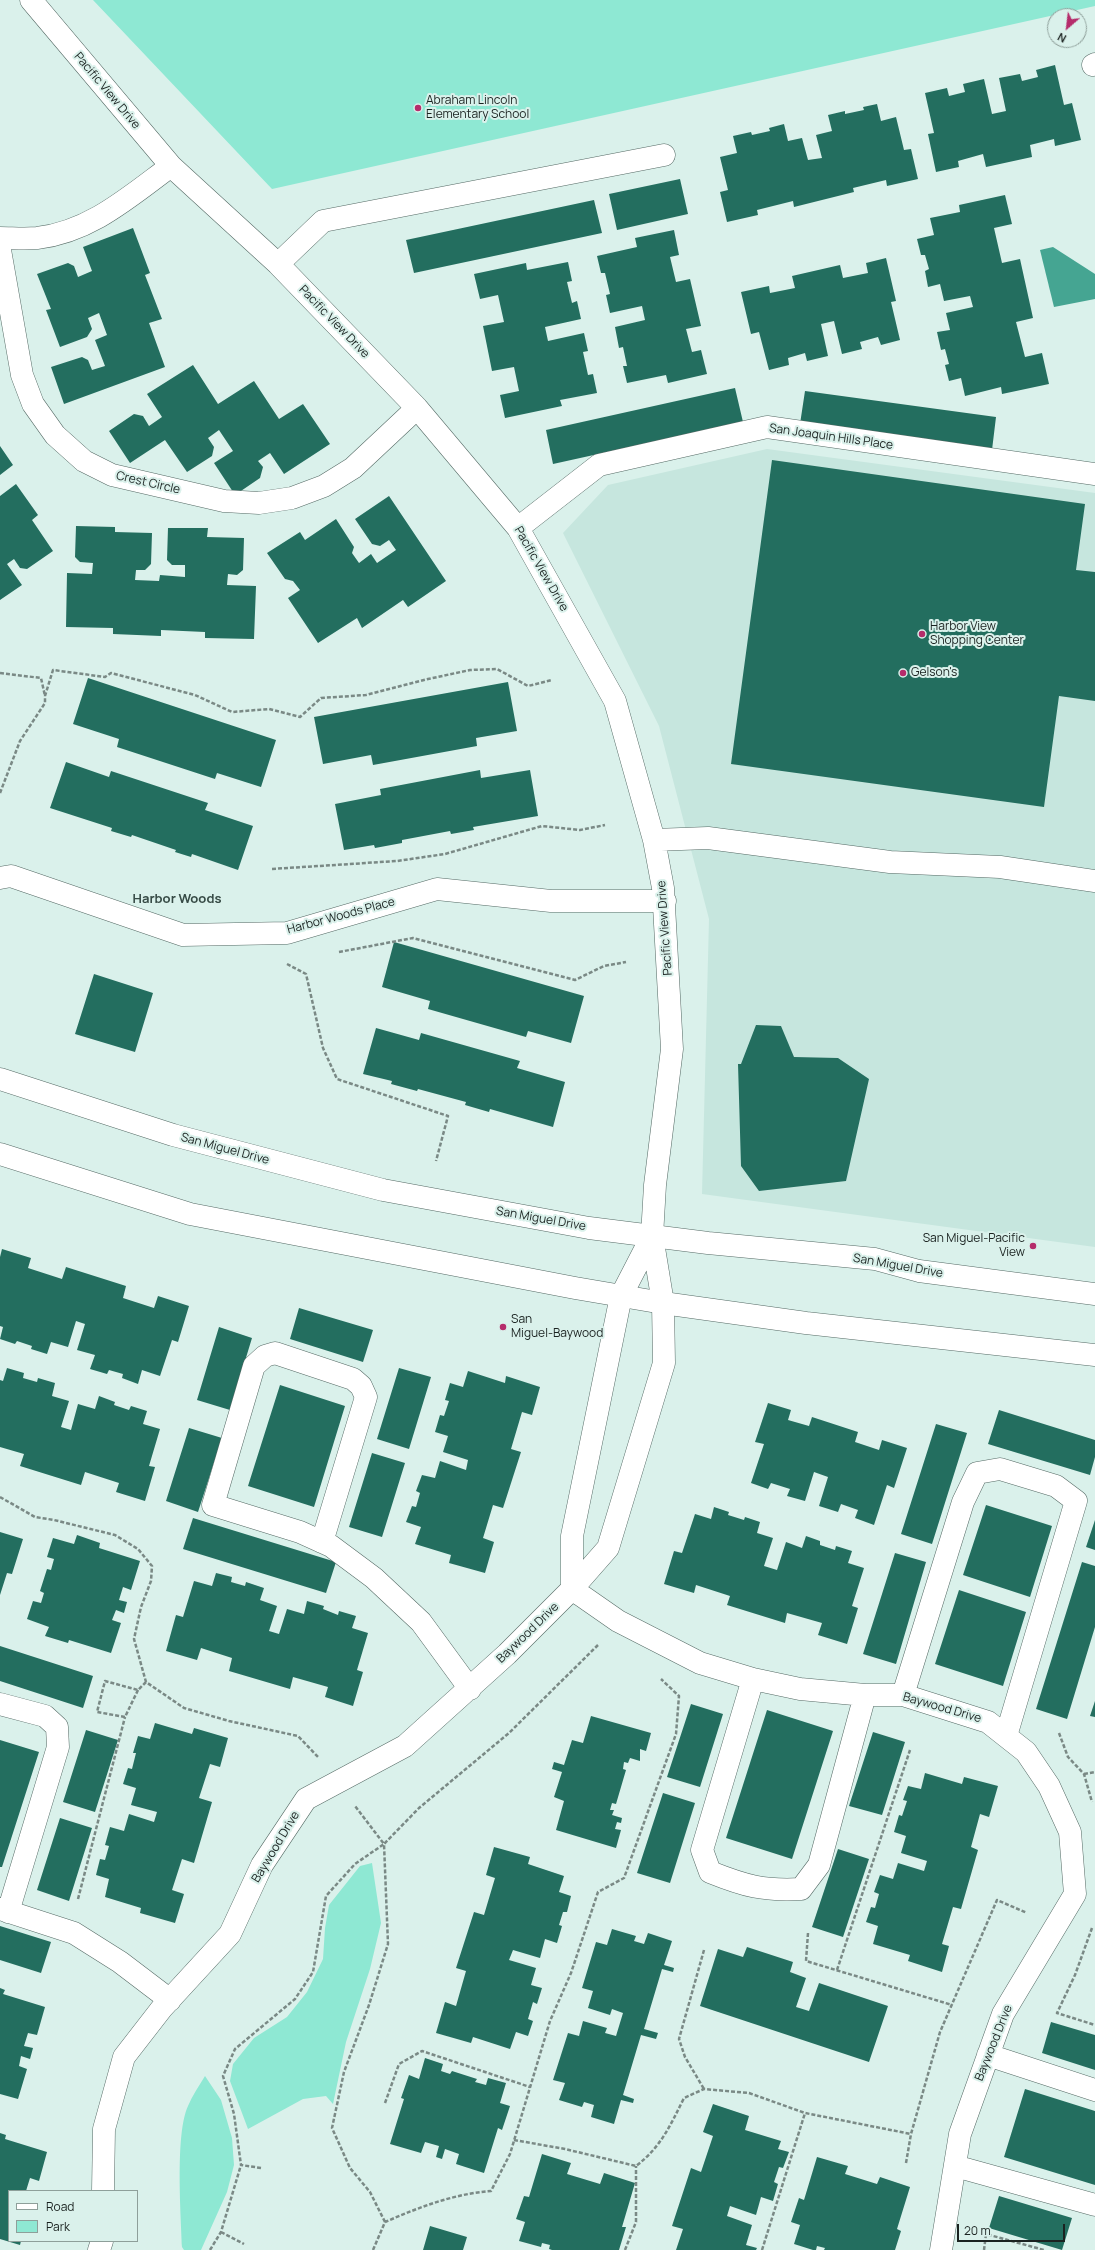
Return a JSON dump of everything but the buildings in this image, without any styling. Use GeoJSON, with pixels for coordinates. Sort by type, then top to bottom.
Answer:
{"type":"FeatureCollection","features":[{"type":"Feature","properties":{"kind":"street","name":"Pacific View Drive"},"geometry":{"type":"LineString","coordinates":[[31,0],[171,166],[278,264],[417,408],[518,528],[615,701],[654,840],[665,901],[672,1049],[655,1185],[652,1236]]}},
{"type":"Feature","properties":{"kind":"street"},"geometry":{"type":"LineString","coordinates":[[278,264],[323,221],[664,155]]}},
{"type":"Feature","properties":{"kind":"street"},"geometry":{"type":"LineString","coordinates":[[0,238],[37,238],[72,230],[104,215],[171,166]]}},
{"type":"Feature","properties":{"kind":"street","name":"Crest Circle"},"geometry":{"type":"LineString","coordinates":[[0,250],[22,375],[33,404],[55,435],[84,461],[112,475],[224,501],[259,503],[292,498],[324,486],[353,468],[417,408]]}},
{"type":"Feature","properties":{"kind":"street","name":"San Joaquin Hills Place"},"geometry":{"type":"LineString","coordinates":[[518,528],[599,465],[767,427],[1095,474]]}},
{"type":"Feature","properties":{"kind":"street"},"geometry":{"type":"LineString","coordinates":[[654,840],[708,838],[890,862],[1000,867],[1095,881]]}},
{"type":"Feature","properties":{"kind":"street","name":"Harbor Woods Place"},"geometry":{"type":"LineString","coordinates":[[0,878],[11,876],[183,935],[287,932],[437,890],[551,901],[665,901]]}},
{"type":"Feature","properties":{"kind":"street","name":"San Miguel Drive"},"geometry":{"type":"LineString","coordinates":[[0,1080],[172,1135],[383,1190],[589,1228],[875,1259],[920,1271],[1095,1294]]}},
{"type":"Feature","properties":{"kind":"street"},"geometry":{"type":"LineString","coordinates":[[0,1154],[190,1214],[621,1296],[806,1323],[1095,1355]]}},
{"type":"Feature","properties":{"kind":"street"},"geometry":{"type":"LineString","coordinates":[[572,1589],[572,1536],[621,1296],[652,1236]]}},
{"type":"Feature","properties":{"kind":"street","name":"Baywood Drive"},"geometry":{"type":"LineString","coordinates":[[103,2190],[104,2129],[124,2057],[170,2000],[230,1934],[262,1865],[306,1799],[406,1746],[470,1689],[572,1589],[608,1548],[664,1363],[663,1303],[652,1236]]}},
{"type":"Feature","properties":{"kind":"street"},"geometry":{"type":"LineString","coordinates":[[322,1542],[366,1397],[361,1386],[353,1379],[275,1353],[265,1356],[254,1366],[213,1505],[300,1532],[322,1542],[331,1546],[374,1578],[421,1622],[470,1689]]}},
{"type":"Feature","properties":{"kind":"street"},"geometry":{"type":"LineString","coordinates":[[903,1695],[963,1502],[977,1473],[1000,1469],[1056,1486],[1076,1501],[1006,1736]]}},
{"type":"Feature","properties":{"kind":"street","name":"Baywood Drive"},"geometry":{"type":"LineString","coordinates":[[572,1589],[618,1621],[700,1663],[753,1679],[800,1688],[865,1695],[903,1695],[988,1722],[1026,1752],[1049,1786],[1070,1832],[1074,1894],[1003,2014],[960,2134],[941,2250]]}},
{"type":"Feature","properties":{"kind":"street"},"geometry":{"type":"LineString","coordinates":[[753,1679],[702,1850],[710,1872],[741,1884],[773,1891],[801,1890],[819,1865],[865,1695]]}},
{"type":"Feature","properties":{"kind":"street"},"geometry":{"type":"LineString","coordinates":[[0,1704],[45,1716],[56,1728],[58,1747],[4,1910],[74,1933],[120,1962],[170,2000]]}},
{"type":"Feature","properties":{"kind":"street"},"geometry":{"type":"LineString","coordinates":[[988,2055],[1095,2090]]}},
{"type":"Feature","properties":{"kind":"street"},"geometry":{"type":"LineString","coordinates":[[955,2166],[1095,2205]]}},
{"type":"Feature","properties":{"kind":"path"},"geometry":{"type":"LineString","coordinates":[[45,696],[53,670],[105,677],[110,673],[195,694],[232,712],[269,709],[300,717],[322,698],[366,695],[470,670],[497,669],[528,686],[552,680]]}},
{"type":"Feature","properties":{"kind":"path"},"geometry":{"type":"LineString","coordinates":[[0,673],[41,678],[45,696],[45,703],[20,741],[0,793]]}},
{"type":"Feature","properties":{"kind":"path"},"geometry":{"type":"LineString","coordinates":[[272,868],[389,861],[445,854],[542,826],[580,830],[605,825]]}},
{"type":"Feature","properties":{"kind":"path"},"geometry":{"type":"LineString","coordinates":[[337,952],[413,938],[575,980],[604,966],[626,962]]}},
{"type":"Feature","properties":{"kind":"path"},"geometry":{"type":"LineString","coordinates":[[291,960],[283,962],[306,974],[322,1048],[337,1079],[448,1116],[436,1161]]}},
{"type":"Feature","properties":{"kind":"path"},"geometry":{"type":"LineString","coordinates":[[0,1498],[35,1517],[54,1520],[115,1535],[138,1549],[152,1566],[151,1581],[141,1607],[134,1639],[146,1682],[184,1708],[229,1721],[298,1736],[323,1762]]}},
{"type":"Feature","properties":{"kind":"path"},"geometry":{"type":"LineString","coordinates":[[210,2250],[221,2232],[241,2165],[234,2114],[223,2076],[235,2049],[295,1999],[313,1972],[326,1896],[355,1864],[384,1844],[419,1808],[509,1733],[604,1639]]}},
{"type":"Feature","properties":{"kind":"path"},"geometry":{"type":"LineString","coordinates":[[373,2250],[386,2222],[419,2207],[468,2193],[491,2191],[510,2154],[550,2021],[571,1973],[598,1892],[624,1878],[676,1734],[679,1696],[656,1674]]}},
{"type":"Feature","properties":{"kind":"path"},"geometry":{"type":"LineString","coordinates":[[125,1717],[97,1712],[105,1681],[138,1690]]}},
{"type":"Feature","properties":{"kind":"path"},"geometry":{"type":"LineString","coordinates":[[78,1899],[125,1717],[138,1690],[146,1682]]}},
{"type":"Feature","properties":{"kind":"path"},"geometry":{"type":"LineString","coordinates":[[837,1970],[910,1750]]}},
{"type":"Feature","properties":{"kind":"path"},"geometry":{"type":"LineString","coordinates":[[1084,1774],[1095,1772]]}},
{"type":"Feature","properties":{"kind":"path"},"geometry":{"type":"LineString","coordinates":[[351,1801],[384,1844],[388,1944],[369,2005],[344,2072],[332,2128],[350,2168],[370,2192],[386,2222]]}},
{"type":"Feature","properties":{"kind":"path"},"geometry":{"type":"LineString","coordinates":[[906,2163],[911,2134],[940,2032],[997,1900],[1033,1916]]}},
{"type":"Feature","properties":{"kind":"path"},"geometry":{"type":"LineString","coordinates":[[1092,1927],[1075,1975],[1057,2013],[1095,2025]]}},
{"type":"Feature","properties":{"kind":"path"},"geometry":{"type":"LineString","coordinates":[[808,1933],[806,1960],[952,2005]]}},
{"type":"Feature","properties":{"kind":"path"},"geometry":{"type":"LineString","coordinates":[[704,1950],[679,2039],[685,2057],[704,2089]]}},
{"type":"Feature","properties":{"kind":"path"},"geometry":{"type":"LineString","coordinates":[[385,2103],[399,2064],[422,2051],[530,2087]]}},
{"type":"Feature","properties":{"kind":"path"},"geometry":{"type":"LineString","coordinates":[[636,2166],[652,2154],[663,2138],[684,2098],[704,2089],[749,2093],[805,2113],[911,2134]]}},
{"type":"Feature","properties":{"kind":"path"},"geometry":{"type":"LineString","coordinates":[[762,2250],[805,2113]]}},
{"type":"Feature","properties":{"kind":"path"},"geometry":{"type":"LineString","coordinates":[[514,2140],[565,2149],[636,2166]]}},
{"type":"Feature","properties":{"kind":"path"},"geometry":{"type":"LineString","coordinates":[[241,2165],[261,2168]]}},
{"type":"Feature","properties":{"kind":"path"},"geometry":{"type":"LineString","coordinates":[[624,2250],[636,2222],[636,2166]]}},
{"type":"Feature","properties":{"kind":"path"},"geometry":{"type":"LineString","coordinates":[[221,2232],[244,2244]]}},
{"type":"Feature","properties":{"kind":"path"},"geometry":{"type":"LineString","coordinates":[[984,2250],[986,2234],[1044,2250]]}},
{"type":"Feature","properties":{"kind":"shaded area"},"geometry":{"type":"Polygon","coordinates":[[[1053,247],[1095,274],[1095,299],[1054,307],[1040,250],[1053,247]]]}},
{"type":"Feature","properties":{"kind":"shaded area"},"geometry":{"type":"Polygon","coordinates":[[[767,449],[1095,493],[1095,1247],[702,1194],[709,919],[659,726],[563,533],[608,485],[767,449]]]}},
{"type":"Feature","properties":{"kind":"green space","name":"Abraham Lincoln Elementary School"},"geometry":{"type":"Polygon","coordinates":[[[93,0],[1095,0],[1095,6],[1086,8],[1047,8],[1047,17],[272,189],[93,0]]]}},
{"type":"Feature","properties":{"kind":"green space"},"geometry":{"type":"Polygon","coordinates":[[[372,1863],[381,1923],[370,1969],[346,2042],[333,2104],[326,2096],[303,2099],[248,2129],[230,2081],[233,2064],[254,2038],[287,2017],[307,1992],[323,1959],[325,1928],[329,1905],[360,1866],[372,1863]]]}},
{"type":"Feature","properties":{"kind":"green space"},"geometry":{"type":"Polygon","coordinates":[[[205,2076],[221,2100],[232,2138],[234,2165],[227,2192],[201,2250],[184,2250],[182,2247],[180,2195],[181,2135],[188,2106],[205,2076]]]}},
{"type":"Feature","properties":{"kind":"place","name":"Abraham Lincoln Elementary School"},"geometry":{"type":"Point","coordinates":[418,108]}},
{"type":"Feature","properties":{"kind":"place","name":"Harbor View Shopping Center"},"geometry":{"type":"Point","coordinates":[922,634]}},
{"type":"Feature","properties":{"kind":"place","name":"Gelson's"},"geometry":{"type":"Point","coordinates":[903,673]}},
{"type":"Feature","properties":{"kind":"place","name":"San Miguel-Pacific View"},"geometry":{"type":"Point","coordinates":[1033,1246]}},
{"type":"Feature","properties":{"kind":"place","name":"San Miguel-Baywood"},"geometry":{"type":"Point","coordinates":[503,1327]}},
{"type":"Feature","properties":{"kind":"district","name":"Harbor Woods"},"geometry":{"type":"Point","coordinates":[177,899]}}]}
